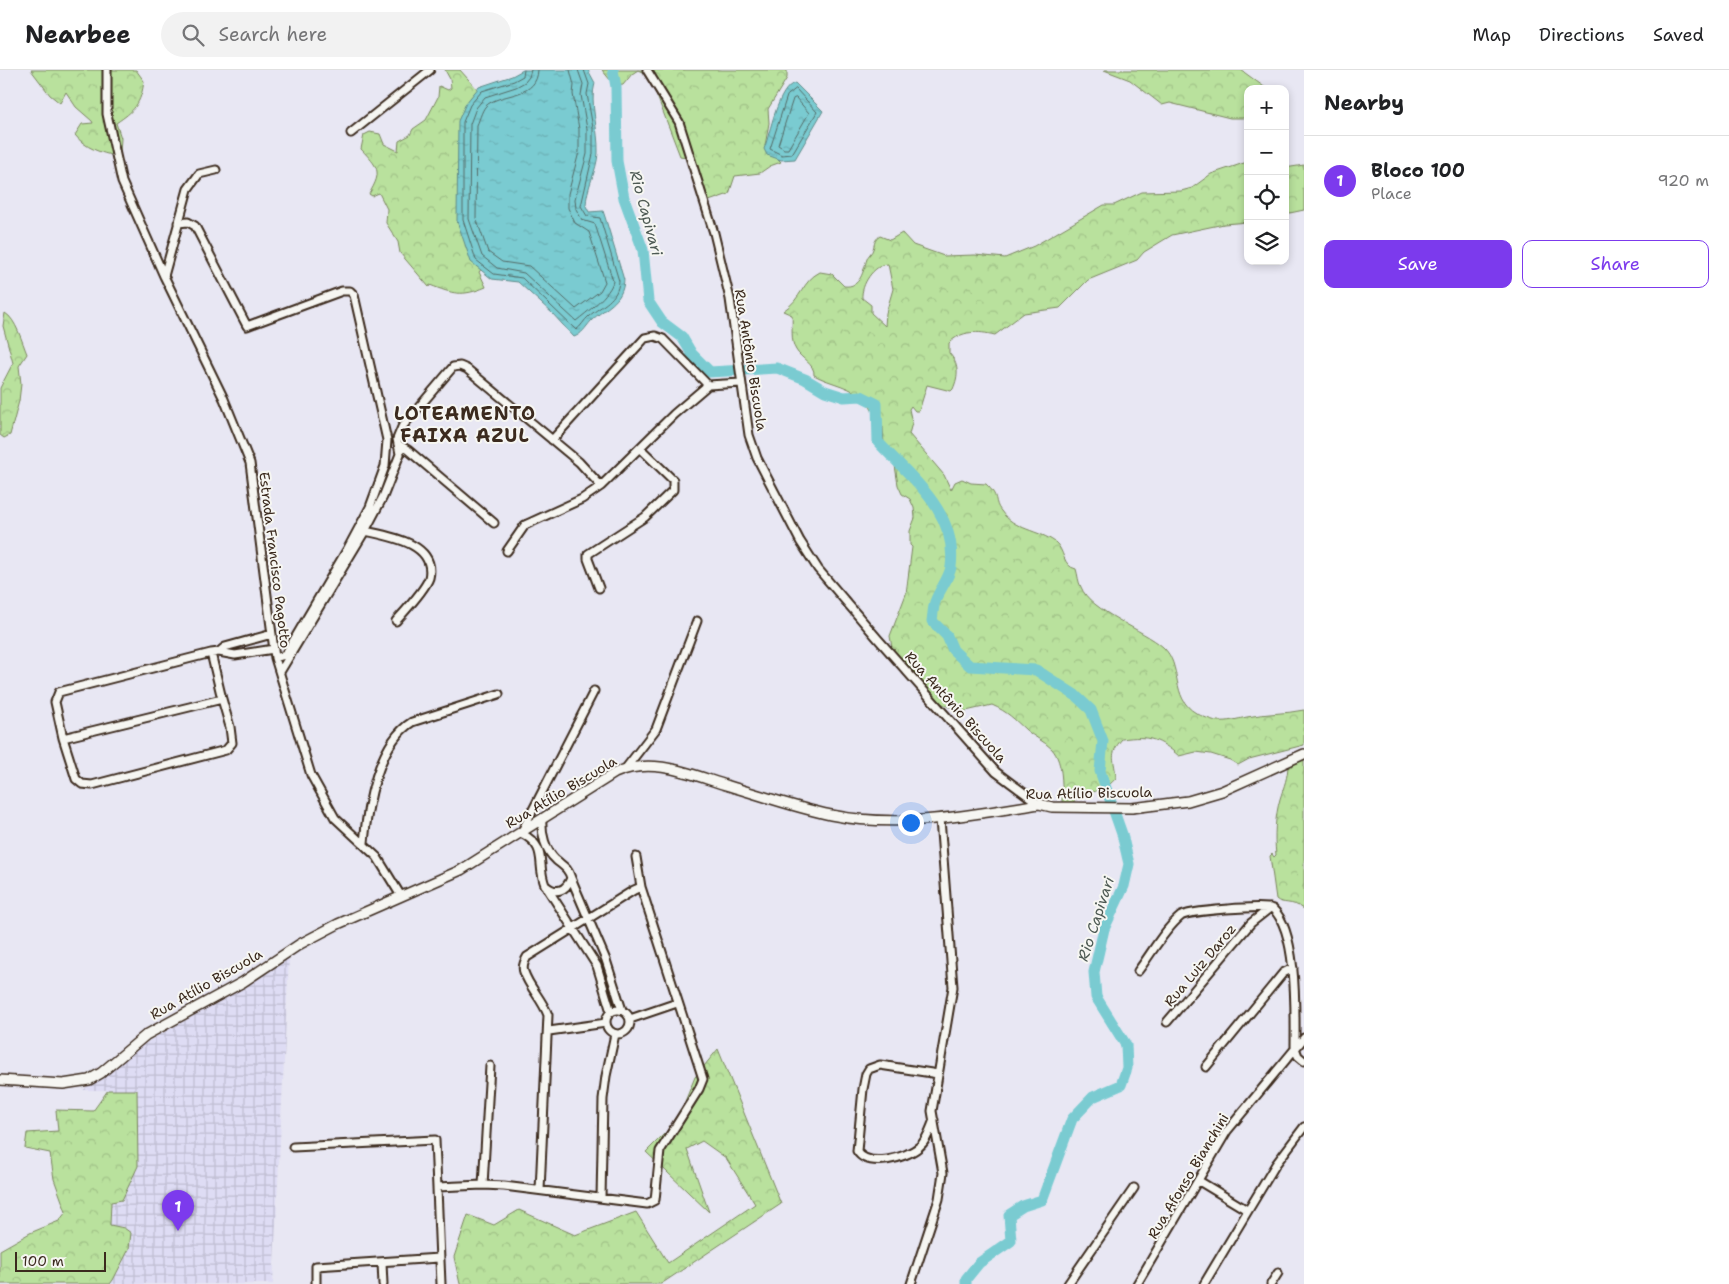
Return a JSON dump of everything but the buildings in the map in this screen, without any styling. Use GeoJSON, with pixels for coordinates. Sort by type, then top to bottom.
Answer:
{"type":"FeatureCollection","features":[{"type":"Feature","properties":{"kind":"street","name":"Estrada Francisco Pagotto"},"geometry":{"type":"LineString","coordinates":[[107,70],[106,114],[122,182],[164,276],[216,382],[250,463],[255,489],[275,658],[311,775],[324,802],[335,818],[377,857],[401,896]]}},
{"type":"Feature","properties":{"kind":"street"},"geometry":{"type":"LineString","coordinates":[[351,133],[430,70]]}},
{"type":"Feature","properties":{"kind":"street","name":"Rua Antônio Biscuola"},"geometry":{"type":"LineString","coordinates":[[647,70],[679,122],[696,173],[730,299],[749,436],[757,458],[800,541],[818,569],[996,772],[1039,804]]}},
{"type":"Feature","properties":{"kind":"street"},"geometry":{"type":"LineString","coordinates":[[164,276],[185,196],[192,182],[199,174],[216,170]]}},
{"type":"Feature","properties":{"kind":"street"},"geometry":{"type":"LineString","coordinates":[[178,223],[188,222],[195,226],[247,326],[342,291],[350,291],[354,295],[371,364],[387,440],[385,466],[370,507],[348,548],[285,655],[275,658]]}},
{"type":"Feature","properties":{"kind":"street"},"geometry":{"type":"LineString","coordinates":[[552,440],[645,338],[654,336],[663,339],[708,385]]}},
{"type":"Feature","properties":{"kind":"street"},"geometry":{"type":"LineString","coordinates":[[280,672],[365,531],[383,497],[399,449],[397,439],[402,427],[450,369],[456,366],[467,369],[579,462],[602,486]]}},
{"type":"Feature","properties":{"kind":"street"},"geometry":{"type":"LineString","coordinates":[[507,551],[525,525],[582,499],[602,486],[674,414],[708,385],[741,381]]}},
{"type":"Feature","properties":{"kind":"street"},"geometry":{"type":"LineString","coordinates":[[399,449],[411,454],[494,523]]}},
{"type":"Feature","properties":{"kind":"street"},"geometry":{"type":"LineString","coordinates":[[599,588],[588,559],[590,552],[645,517],[673,490],[674,484],[670,477],[641,449]]}},
{"type":"Feature","properties":{"kind":"street"},"geometry":{"type":"LineString","coordinates":[[365,531],[400,538],[408,542],[424,556],[428,564],[429,578],[396,621]]}},
{"type":"Feature","properties":{"kind":"street"},"geometry":{"type":"LineString","coordinates":[[626,768],[656,729],[697,620]]}},
{"type":"Feature","properties":{"kind":"street"},"geometry":{"type":"LineString","coordinates":[[215,652],[222,699],[232,743],[226,750],[92,785],[82,784],[76,779],[62,738],[55,702],[59,692],[215,652],[225,647],[272,634]]}},
{"type":"Feature","properties":{"kind":"street"},"geometry":{"type":"LineString","coordinates":[[215,652],[235,655],[274,649]]}},
{"type":"Feature","properties":{"kind":"street"},"geometry":{"type":"LineString","coordinates":[[594,691],[521,833],[536,844],[541,854],[545,885],[597,966],[611,1012]]}},
{"type":"Feature","properties":{"kind":"street"},"geometry":{"type":"LineString","coordinates":[[364,843],[370,798],[385,755],[403,728],[412,722],[499,694]]}},
{"type":"Feature","properties":{"kind":"street"},"geometry":{"type":"LineString","coordinates":[[62,738],[222,699]]}},
{"type":"Feature","properties":{"kind":"street","name":"Rua Atílio Biscuola"},"geometry":{"type":"LineString","coordinates":[[0,1080],[62,1084],[89,1080],[101,1073],[146,1035],[243,982],[300,944],[461,870],[626,768],[655,766],[682,772],[832,816],[896,821],[940,819],[1039,804],[1052,808],[1119,808],[1170,804],[1206,796],[1304,754]]}},
{"type":"Feature","properties":{"kind":"street"},"geometry":{"type":"LineString","coordinates":[[542,819],[542,832],[549,852],[569,871],[606,960],[622,1010],[630,1019]]}},
{"type":"Feature","properties":{"kind":"street"},"geometry":{"type":"LineString","coordinates":[[911,1284],[942,1186],[942,1159],[934,1119],[933,1103],[953,987],[940,819]]}},
{"type":"Feature","properties":{"kind":"street"},"geometry":{"type":"LineString","coordinates":[[437,1187],[483,1185],[540,1190],[647,1204],[656,1200],[660,1151],[699,1089],[703,1079],[641,887],[636,857]]}},
{"type":"Feature","properties":{"kind":"street"},"geometry":{"type":"LineString","coordinates":[[545,885],[551,890],[558,891],[568,885],[571,878]]}},
{"type":"Feature","properties":{"kind":"street"},"geometry":{"type":"LineString","coordinates":[[540,1190],[549,1031],[548,1015],[543,1001],[524,972],[523,964],[527,957],[641,887]]}},
{"type":"Feature","properties":{"kind":"street","name":"Rua Luiz Daroz"},"geometry":{"type":"LineString","coordinates":[[1251,923],[1252,908]]}},
{"type":"Feature","properties":{"kind":"street"},"geometry":{"type":"LineString","coordinates":[[1138,972],[1174,924],[1185,914],[1270,908],[1277,913],[1282,923],[1293,968],[1296,1048],[1298,1056],[1304,1061]]}},
{"type":"Feature","properties":{"kind":"street","name":"Rua Luiz Daroz"},"geometry":{"type":"LineString","coordinates":[[1167,1022],[1251,923],[1270,908]]}},
{"type":"Feature","properties":{"kind":"street"},"geometry":{"type":"LineString","coordinates":[[1206,1067],[1281,977],[1293,968]]}},
{"type":"Feature","properties":{"kind":"street"},"geometry":{"type":"LineString","coordinates":[[1281,977],[1294,983]]}},
{"type":"Feature","properties":{"kind":"street"},"geometry":{"type":"LineString","coordinates":[[630,1019],[677,1003]]}},
{"type":"Feature","properties":{"kind":"street"},"geometry":{"type":"LineString","coordinates":[[615,1034],[609,1030],[606,1023],[607,1017],[611,1012],[622,1010]]}},
{"type":"Feature","properties":{"kind":"street"},"geometry":{"type":"LineString","coordinates":[[615,1034],[627,1030],[630,1019]]}},
{"type":"Feature","properties":{"kind":"street"},"geometry":{"type":"LineString","coordinates":[[549,1031],[606,1023]]}},
{"type":"Feature","properties":{"kind":"street"},"geometry":{"type":"LineString","coordinates":[[601,1198],[603,1099],[615,1034]]}},
{"type":"Feature","properties":{"kind":"street","name":"Rua Afonso Bianchini"},"geometry":{"type":"LineString","coordinates":[[1137,1284],[1227,1132],[1304,1038]]}},
{"type":"Feature","properties":{"kind":"street"},"geometry":{"type":"LineString","coordinates":[[483,1185],[490,1066]]}},
{"type":"Feature","properties":{"kind":"street"},"geometry":{"type":"LineString","coordinates":[[934,1119],[924,1142],[908,1154],[883,1161],[867,1159],[857,1151],[866,1074],[869,1069],[880,1066],[938,1074]]}},
{"type":"Feature","properties":{"kind":"street"},"geometry":{"type":"LineString","coordinates":[[1204,1284],[1276,1164],[1304,1127]]}},
{"type":"Feature","properties":{"kind":"street"},"geometry":{"type":"LineString","coordinates":[[293,1147],[435,1140],[439,1258],[442,1284]]}},
{"type":"Feature","properties":{"kind":"street"},"geometry":{"type":"LineString","coordinates":[[1199,1181],[1247,1210]]}},
{"type":"Feature","properties":{"kind":"street"},"geometry":{"type":"LineString","coordinates":[[1068,1284],[1134,1188]]}},
{"type":"Feature","properties":{"kind":"street"},"geometry":{"type":"LineString","coordinates":[[316,1284],[316,1266],[439,1258]]}},
{"type":"Feature","properties":{"kind":"street"},"geometry":{"type":"LineString","coordinates":[[382,1263],[383,1284]]}},
{"type":"Feature","properties":{"kind":"street"},"geometry":{"type":"LineString","coordinates":[[1271,1284],[1278,1273]]}},
{"type":"Feature","properties":{"kind":"shaded area"},"geometry":{"type":"Polygon","coordinates":[[[289,957],[273,1284],[110,1284],[131,1242],[124,1228],[110,1225],[111,1202],[123,1200],[137,1090],[83,1090],[149,1041],[239,990],[289,957]]]}},
{"type":"Feature","properties":{"kind":"green space"},"geometry":{"type":"Polygon","coordinates":[[[31,70],[136,70],[144,81],[143,89],[136,106],[128,115],[116,123],[121,138],[120,154],[116,156],[99,151],[88,147],[79,140],[75,135],[82,124],[93,123],[92,121],[76,107],[66,92],[60,103],[50,95],[31,70]]]}},
{"type":"Feature","properties":{"kind":"green space"},"geometry":{"type":"Polygon","coordinates":[[[445,70],[460,70],[476,88],[491,88],[484,266],[479,272],[486,287],[464,293],[445,291],[430,285],[429,287],[400,253],[398,242],[386,223],[387,209],[379,193],[372,196],[369,194],[376,180],[377,170],[361,149],[364,135],[370,132],[380,134],[384,144],[398,151],[399,141],[410,135],[413,129],[426,120],[438,97],[439,86],[448,90],[451,88],[450,79],[445,70]]]}},
{"type":"Feature","properties":{"kind":"green space"},"geometry":{"type":"Polygon","coordinates":[[[602,70],[638,70],[623,85],[615,86],[602,70]]]}},
{"type":"Feature","properties":{"kind":"green space"},"geometry":{"type":"Polygon","coordinates":[[[638,70],[787,70],[787,78],[768,109],[769,123],[765,146],[781,162],[770,166],[760,173],[735,176],[729,194],[709,201],[705,200],[691,158],[680,156],[652,83],[644,73],[638,70]]]}},
{"type":"Feature","properties":{"kind":"green space"},"geometry":{"type":"Polygon","coordinates":[[[1104,70],[1241,70],[1262,85],[1244,85],[1244,118],[1230,118],[1170,103],[1162,105],[1130,80],[1104,70]]]}},
{"type":"Feature","properties":{"kind":"green space"},"geometry":{"type":"Polygon","coordinates":[[[1244,163],[1244,222],[1224,224],[1172,235],[1144,252],[1137,260],[1088,280],[1060,308],[1024,313],[995,335],[976,332],[959,336],[949,343],[949,353],[955,361],[957,370],[953,389],[951,391],[927,385],[919,411],[915,411],[911,406],[909,409],[912,423],[909,434],[944,475],[951,490],[955,482],[962,479],[971,483],[986,484],[993,492],[999,508],[1006,517],[1020,526],[1055,542],[1061,549],[1068,565],[1076,569],[1080,585],[1086,596],[1106,612],[1163,647],[1169,654],[1179,690],[1188,707],[1196,713],[1217,721],[1304,710],[1304,745],[1249,759],[1238,765],[1230,760],[1211,754],[1196,752],[1179,756],[1159,742],[1147,738],[1122,739],[1115,749],[1113,757],[1116,778],[1100,790],[1081,793],[1074,801],[1070,811],[1062,806],[1059,761],[1049,746],[1007,713],[992,705],[966,711],[947,706],[926,696],[895,665],[890,636],[906,594],[912,547],[910,545],[910,531],[915,518],[914,508],[910,499],[902,494],[898,485],[894,459],[884,446],[883,427],[868,404],[855,392],[814,375],[810,365],[794,346],[792,315],[783,311],[794,301],[809,280],[820,272],[832,274],[844,286],[850,286],[858,282],[876,240],[880,236],[890,240],[902,233],[913,245],[944,256],[975,255],[1005,258],[1034,246],[1104,205],[1114,205],[1142,192],[1181,191],[1192,188],[1211,174],[1244,163]],[[888,264],[877,268],[873,272],[866,282],[862,293],[862,298],[871,305],[871,313],[885,326],[886,313],[893,289],[888,264]]]}},
{"type":"Feature","properties":{"kind":"green space"},"geometry":{"type":"Polygon","coordinates":[[[1304,165],[1304,210],[1289,213],[1289,175],[1289,167],[1304,165]]]}},
{"type":"Feature","properties":{"kind":"green space"},"geometry":{"type":"Polygon","coordinates":[[[5,313],[15,325],[27,354],[19,366],[21,384],[19,401],[10,435],[4,438],[0,435],[0,388],[13,363],[3,326],[5,313]]]}},
{"type":"Feature","properties":{"kind":"green space"},"geometry":{"type":"Polygon","coordinates":[[[1304,760],[1304,909],[1295,904],[1281,902],[1276,899],[1270,856],[1272,854],[1274,857],[1276,855],[1276,820],[1287,777],[1288,764],[1304,760]]]}},
{"type":"Feature","properties":{"kind":"green space"},"geometry":{"type":"Polygon","coordinates":[[[718,1049],[781,1204],[661,1284],[460,1284],[454,1257],[468,1215],[494,1225],[519,1210],[575,1235],[636,1212],[668,1263],[755,1204],[726,1158],[702,1141],[687,1149],[709,1212],[646,1152],[677,1121],[695,1077],[718,1049]]]}},
{"type":"Feature","properties":{"kind":"green space"},"geometry":{"type":"Polygon","coordinates":[[[108,1090],[137,1090],[138,1166],[122,1200],[111,1202],[110,1225],[124,1228],[131,1233],[129,1249],[113,1280],[110,1284],[0,1284],[0,1250],[30,1233],[59,1221],[66,1212],[54,1179],[50,1153],[25,1148],[27,1133],[58,1131],[56,1110],[93,1111],[108,1090]]]}},
{"type":"Feature","properties":{"kind":"water"},"geometry":{"type":"Polygon","coordinates":[[[523,70],[588,70],[595,83],[593,99],[598,153],[586,199],[586,206],[589,212],[603,211],[624,280],[623,288],[617,299],[574,337],[552,313],[518,282],[492,279],[471,262],[457,221],[458,121],[466,103],[479,87],[512,76],[523,70]]]}},
{"type":"Feature","properties":{"kind":"water"},"geometry":{"type":"Polygon","coordinates":[[[795,83],[823,111],[795,159],[781,160],[767,155],[764,149],[779,102],[789,86],[795,83]]]}},
{"type":"Feature","properties":{"kind":"waterway","name":"Rio Capivari"},"geometry":{"type":"LineString","coordinates":[[613,70],[616,87],[617,161],[624,198],[643,250],[648,301],[662,322],[682,337],[692,354],[710,372],[777,368],[805,379],[825,391],[844,397],[861,396],[877,404],[878,442],[930,497],[947,529],[951,547],[951,567],[935,602],[932,621],[947,636],[953,650],[970,666],[1036,670],[1075,695],[1091,710],[1103,741],[1100,771],[1122,834],[1129,864],[1124,886],[1104,929],[1094,972],[1096,997],[1126,1045],[1127,1068],[1121,1085],[1093,1097],[1072,1119],[1042,1200],[1023,1206],[1009,1215],[1011,1241],[979,1263],[966,1279],[966,1284]]}},
{"type":"Feature","properties":{"kind":"place","name":"Bloco 100"},"geometry":{"type":"Point","coordinates":[178,1231]}},
{"type":"Feature","properties":{"kind":"district","name":"LOTEAMENTO FAIXA AZUL"},"geometry":{"type":"Point","coordinates":[465,424]}}]}
